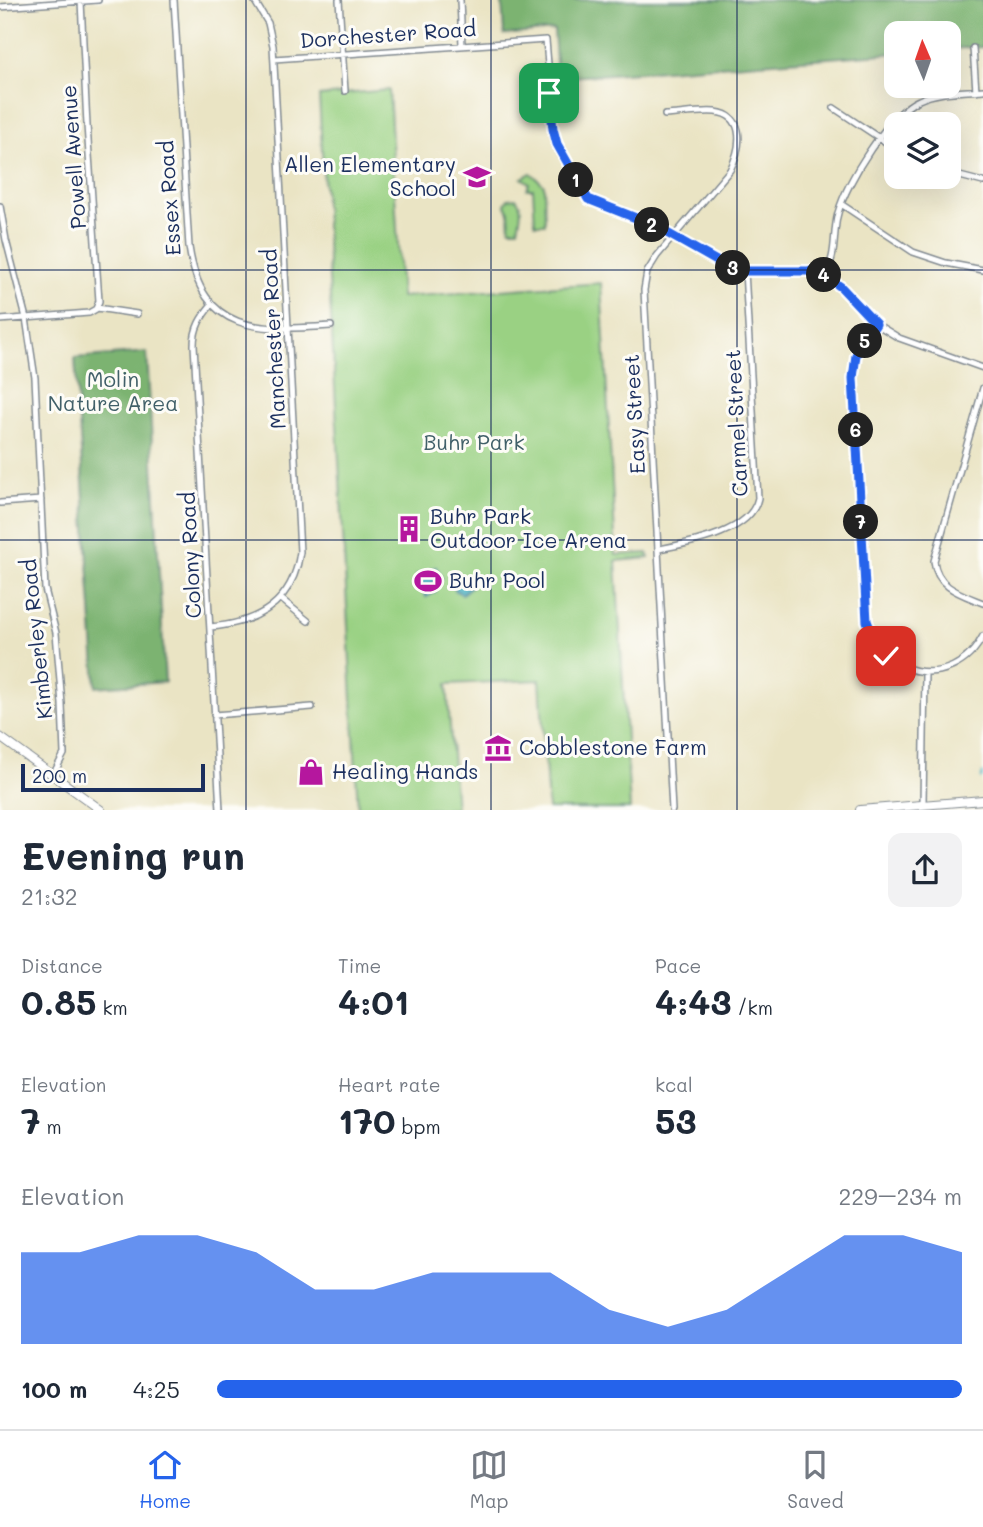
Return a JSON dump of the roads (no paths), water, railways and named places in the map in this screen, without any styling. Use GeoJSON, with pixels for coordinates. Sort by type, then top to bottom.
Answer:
{"type":"FeatureCollection","features":[{"type":"Feature","properties":{"kind":"main road"},"geometry":{"type":"LineString","coordinates":[[0,737],[102,810]]}},
{"type":"Feature","properties":{"kind":"main road"},"geometry":{"type":"LineString","coordinates":[[860,810],[983,800]]}},
{"type":"Feature","properties":{"kind":"street"},"geometry":{"type":"LineString","coordinates":[[0,7],[98,0]]}},
{"type":"Feature","properties":{"kind":"street","name":"Essex Road"},"geometry":{"type":"LineString","coordinates":[[174,0],[188,247],[199,285],[212,304],[226,316],[244,324],[263,329],[331,326]]}},
{"type":"Feature","properties":{"kind":"street","name":"Manchester Road"},"geometry":{"type":"LineString","coordinates":[[210,627],[253,619],[281,598],[298,566],[300,540],[274,59],[268,23],[254,0]]}},
{"type":"Feature","properties":{"kind":"street"},"geometry":{"type":"LineString","coordinates":[[339,0],[345,91]]}},
{"type":"Feature","properties":{"kind":"street"},"geometry":{"type":"LineString","coordinates":[[460,0],[462,45]]}},
{"type":"Feature","properties":{"kind":"street","name":"Powell Avenue"},"geometry":{"type":"LineString","coordinates":[[81,1],[100,296],[97,309]]}},
{"type":"Feature","properties":{"kind":"street","name":"Dorchester Road"},"geometry":{"type":"LineString","coordinates":[[274,59],[546,40],[553,129],[557,144],[584,195],[674,237]]}},
{"type":"Feature","properties":{"kind":"street"},"geometry":{"type":"LineString","coordinates":[[824,275],[833,257],[836,222],[851,181],[899,113],[919,100],[946,93],[979,90],[973,48]]}},
{"type":"Feature","properties":{"kind":"street"},"geometry":{"type":"LineString","coordinates":[[834,108],[884,142]]}},
{"type":"Feature","properties":{"kind":"street","name":"Easy Street"},"geometry":{"type":"LineString","coordinates":[[665,115],[717,112],[733,122],[740,137],[740,145],[730,170],[652,264],[644,290],[673,810]]}},
{"type":"Feature","properties":{"kind":"street"},"geometry":{"type":"LineString","coordinates":[[961,176],[983,182]]}},
{"type":"Feature","properties":{"kind":"street"},"geometry":{"type":"LineString","coordinates":[[841,204],[913,252],[946,263],[983,270]]}},
{"type":"Feature","properties":{"kind":"street","name":"Kimberley Road"},"geometry":{"type":"LineString","coordinates":[[0,206],[26,318],[35,378],[45,589],[56,633],[62,704],[64,754],[53,775]]}},
{"type":"Feature","properties":{"kind":"street"},"geometry":{"type":"LineString","coordinates":[[674,237],[717,263],[745,271],[796,270],[824,275],[841,287],[876,324],[899,338],[983,368]]}},
{"type":"Feature","properties":{"kind":"street","name":"Carmel Street"},"geometry":{"type":"LineString","coordinates":[[659,549],[684,544],[737,526],[751,515],[756,507],[758,498],[745,271]]}},
{"type":"Feature","properties":{"kind":"street","name":"Colony Road"},"geometry":{"type":"LineString","coordinates":[[212,304],[198,323],[194,345],[220,810]]}},
{"type":"Feature","properties":{"kind":"street"},"geometry":{"type":"LineString","coordinates":[[0,320],[89,313],[97,309],[137,314]]}},
{"type":"Feature","properties":{"kind":"street"},"geometry":{"type":"LineString","coordinates":[[876,324],[856,355],[853,370],[867,621],[876,644],[886,656],[907,668],[925,673],[943,670],[959,663],[976,649],[983,636]]}},
{"type":"Feature","properties":{"kind":"street"},"geometry":{"type":"LineString","coordinates":[[983,388],[934,561],[942,583],[949,589],[983,603]]}},
{"type":"Feature","properties":{"kind":"street"},"geometry":{"type":"LineString","coordinates":[[0,503],[41,500]]}},
{"type":"Feature","properties":{"kind":"street"},"geometry":{"type":"LineString","coordinates":[[281,598],[308,621]]}},
{"type":"Feature","properties":{"kind":"street"},"geometry":{"type":"LineString","coordinates":[[923,804],[925,673]]}},
{"type":"Feature","properties":{"kind":"street"},"geometry":{"type":"LineString","coordinates":[[214,715],[312,707]]}},
{"type":"Feature","properties":{"kind":"water","name":"Buhr Pool"},"geometry":{"type":"Polygon","coordinates":[[[436,567],[442,579],[432,583],[436,592],[426,597],[417,575],[436,567]]]}},
{"type":"Feature","properties":{"kind":"water"},"geometry":{"type":"Polygon","coordinates":[[[456,576],[471,586],[462,594],[456,591],[450,577],[456,576]]]}},
{"type":"Feature","properties":{"kind":"waterway"},"geometry":{"type":"LineString","coordinates":[[981,779],[983,773]]}},
{"type":"Feature","properties":{"kind":"place","name":"Allen Elementary School"},"geometry":{"type":"Point","coordinates":[477,177]}},
{"type":"Feature","properties":{"kind":"place","name":"Buhr Park Outdoor Ice Arena"},"geometry":{"type":"Point","coordinates":[409,529]}},
{"type":"Feature","properties":{"kind":"place","name":"Buhr Pool"},"geometry":{"type":"Point","coordinates":[428,581]}},
{"type":"Feature","properties":{"kind":"place","name":"Cobblestone Farm"},"geometry":{"type":"Point","coordinates":[498,748]}},
{"type":"Feature","properties":{"kind":"place","name":"Healing Hands"},"geometry":{"type":"Point","coordinates":[311,772]}},
{"type":"Feature","properties":{"kind":"park label","name":"Molin Nature Area"},"geometry":{"type":"Point","coordinates":[113,392]}},
{"type":"Feature","properties":{"kind":"park label","name":"Buhr Park"},"geometry":{"type":"Point","coordinates":[474,443]}}]}
